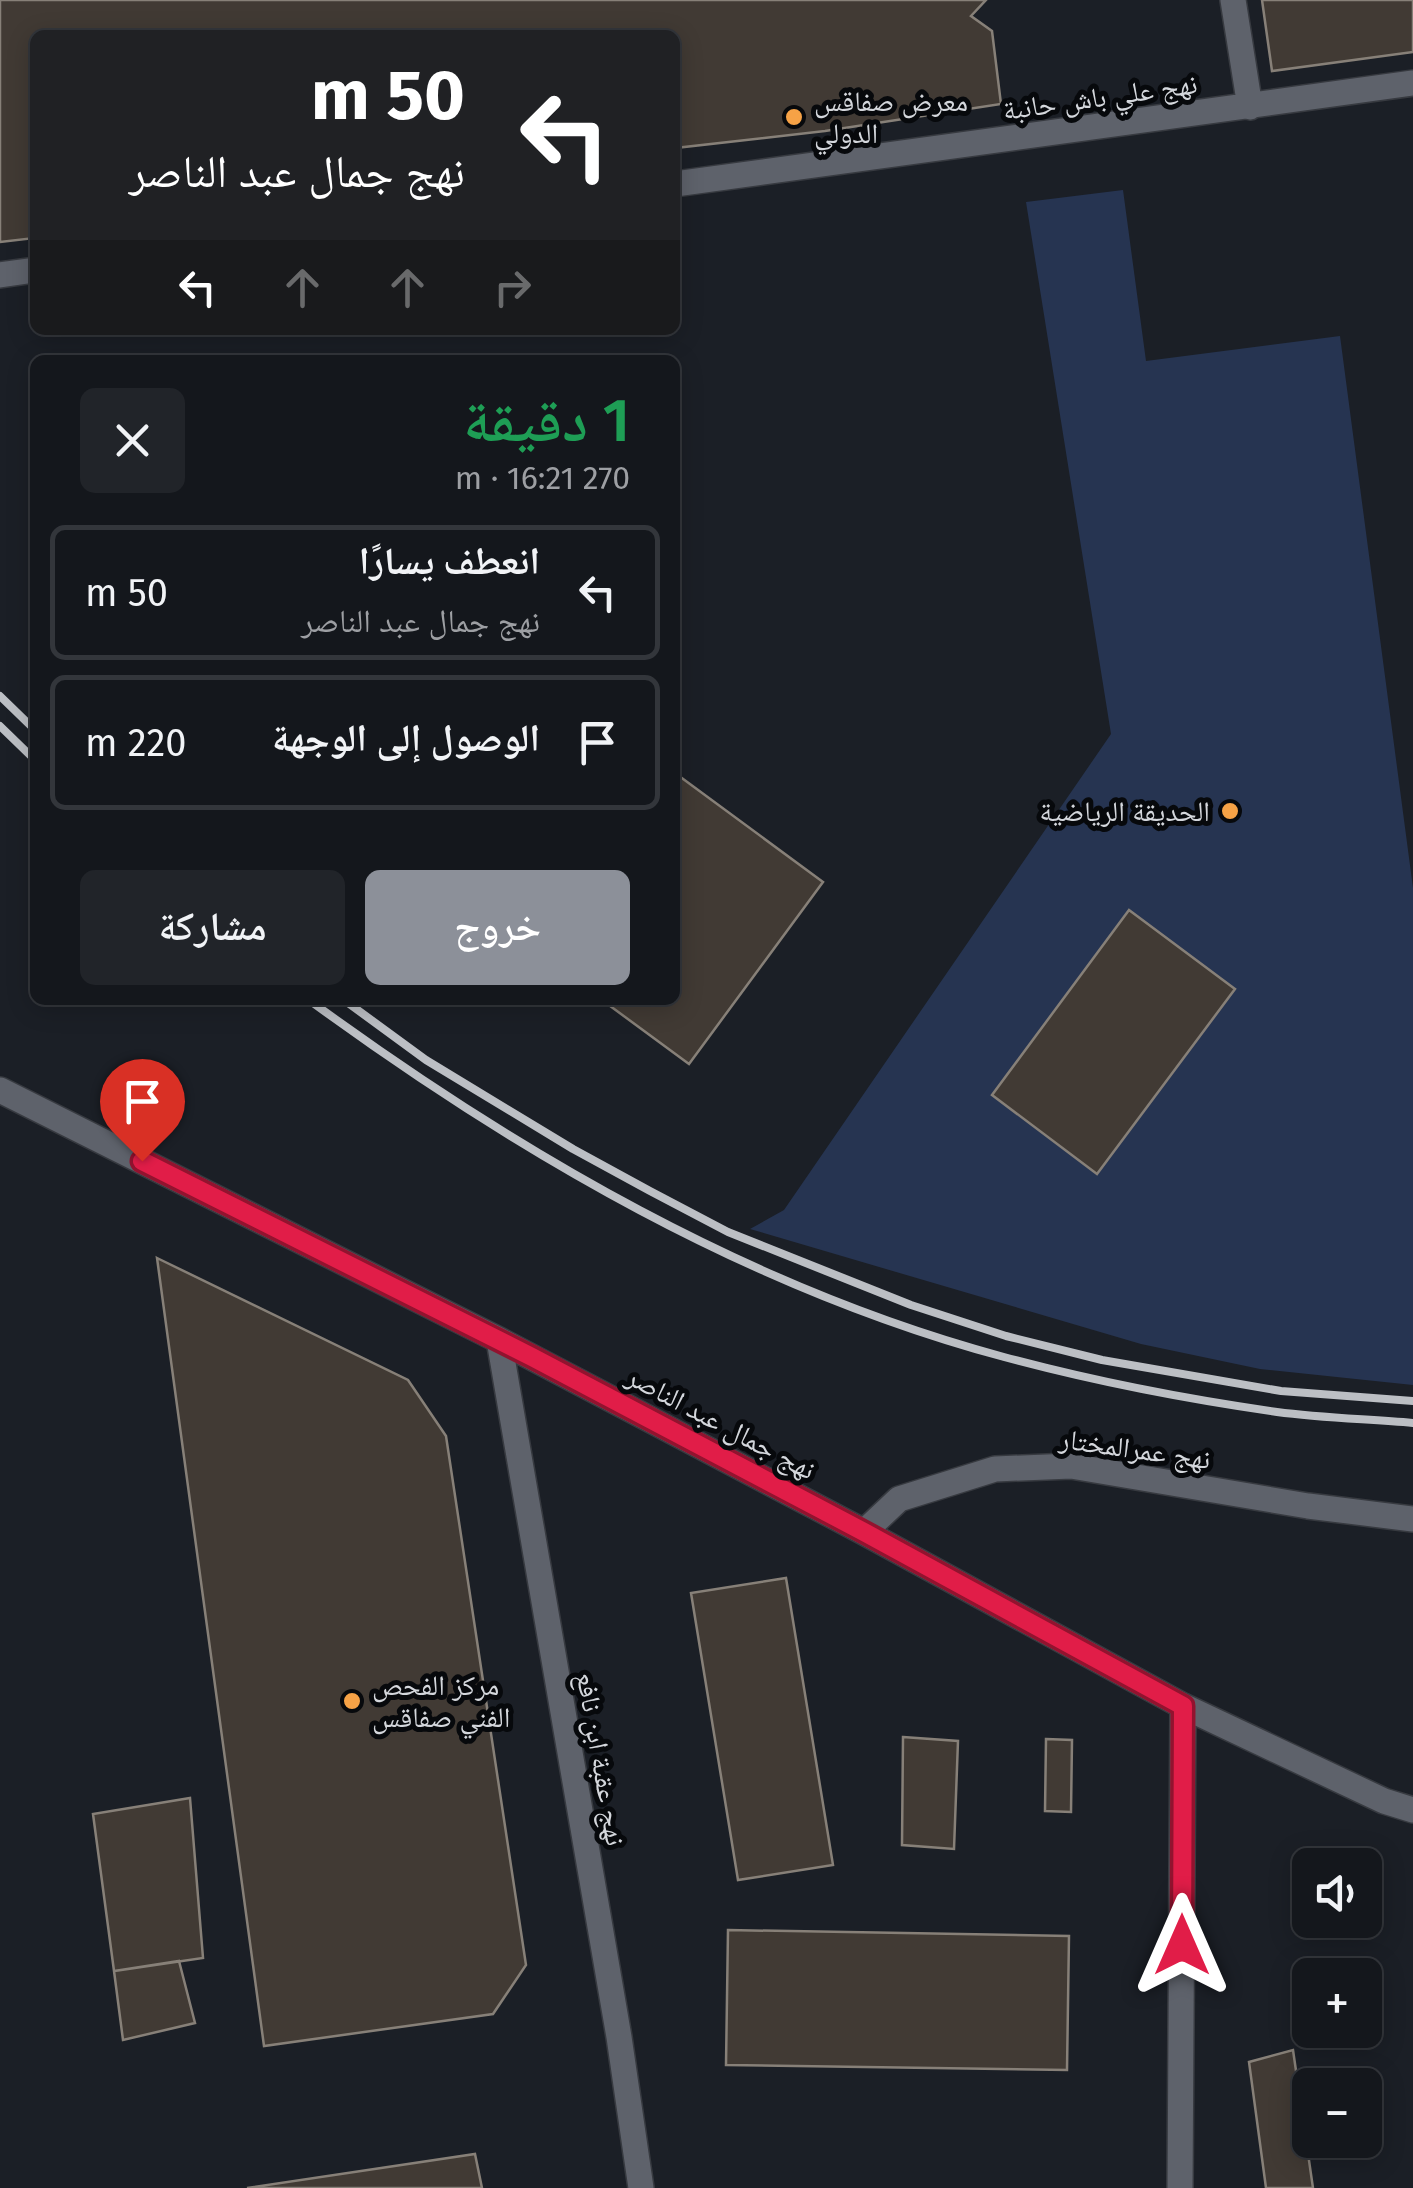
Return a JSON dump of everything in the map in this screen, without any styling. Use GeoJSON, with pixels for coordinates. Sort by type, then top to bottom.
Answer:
{"type":"FeatureCollection","features":[{"type":"Feature","properties":{"kind":"street"},"geometry":{"type":"LineString","coordinates":[[1233,0],[1250,107]]}},
{"type":"Feature","properties":{"kind":"street","name":"نهج علي باش حانبة"},"geometry":{"type":"LineString","coordinates":[[680,183],[1413,83]]}},
{"type":"Feature","properties":{"kind":"street"},"geometry":{"type":"LineString","coordinates":[[0,275],[30,271]]}},
{"type":"Feature","properties":{"kind":"street","name":"نهج جمال عبد الناصر"},"geometry":{"type":"LineString","coordinates":[[0,1090],[499,1340],[1183,1706],[1384,1801],[1413,1810]]}},
{"type":"Feature","properties":{"kind":"street","name":"نهج عقبة ابن نافع"},"geometry":{"type":"LineString","coordinates":[[499,1340],[619,2037],[641,2188]]}},
{"type":"Feature","properties":{"kind":"street","name":"نهج عمرالمختار"},"geometry":{"type":"LineString","coordinates":[[864,1532],[899,1499],[995,1470],[1071,1466],[1308,1506],[1413,1519]]}},
{"type":"Feature","properties":{"kind":"street"},"geometry":{"type":"LineString","coordinates":[[1180,2188],[1183,1706]]}},
{"type":"Feature","properties":{"kind":"shaded area","name":"الحديقة الرياضية"},"geometry":{"type":"Polygon","coordinates":[[[1123,190],[1146,361],[1340,336],[1413,888],[1413,1385],[1260,1369],[1141,1344],[750,1229],[784,1210],[1111,734],[1026,202],[1123,190]]]}},
{"type":"Feature","properties":{"kind":"building","name":"معرض صفاقس الدولي"},"geometry":{"type":"Polygon","coordinates":[[[0,0],[986,0],[971,16],[992,31],[1001,104],[825,131],[680,147],[680,30],[30,30],[30,239],[0,242],[0,0]]]}},
{"type":"Feature","properties":{"kind":"building"},"geometry":{"type":"Polygon","coordinates":[[[1262,0],[1413,0],[1413,52],[1272,71],[1262,0]]]}},
{"type":"Feature","properties":{"kind":"building"},"geometry":{"type":"Polygon","coordinates":[[[680,777],[823,882],[689,1064],[609,1005],[680,1005],[680,777]]]}},
{"type":"Feature","properties":{"kind":"building"},"geometry":{"type":"Polygon","coordinates":[[[1129,910],[1235,989],[1097,1174],[992,1095],[1129,910]]]}},
{"type":"Feature","properties":{"kind":"building","name":"مركز الفحص الفني صفاقس"},"geometry":{"type":"Polygon","coordinates":[[[157,1258],[408,1380],[446,1436],[526,1965],[493,2014],[264,2046],[157,1258]]]}},
{"type":"Feature","properties":{"kind":"building"},"geometry":{"type":"Polygon","coordinates":[[[786,1578],[833,1865],[738,1880],[691,1593],[786,1578]]]}},
{"type":"Feature","properties":{"kind":"building"},"geometry":{"type":"Polygon","coordinates":[[[903,1737],[958,1741],[954,1849],[902,1845],[903,1737]]]}},
{"type":"Feature","properties":{"kind":"building"},"geometry":{"type":"Polygon","coordinates":[[[1046,1739],[1072,1740],[1071,1812],[1045,1811],[1046,1739]]]}},
{"type":"Feature","properties":{"kind":"building"},"geometry":{"type":"Polygon","coordinates":[[[190,1798],[203,1958],[114,1971],[93,1814],[190,1798]]]}},
{"type":"Feature","properties":{"kind":"building"},"geometry":{"type":"Polygon","coordinates":[[[728,1930],[1069,1936],[1067,2070],[726,2065],[728,1930]]]}},
{"type":"Feature","properties":{"kind":"building"},"geometry":{"type":"Polygon","coordinates":[[[179,1961],[195,2023],[123,2040],[114,1971],[179,1961]]]}},
{"type":"Feature","properties":{"kind":"building"},"geometry":{"type":"Polygon","coordinates":[[[1293,2050],[1292,2158],[1309,2158],[1313,2188],[1266,2188],[1249,2062],[1293,2050]]]}},
{"type":"Feature","properties":{"kind":"building"},"geometry":{"type":"Polygon","coordinates":[[[475,2154],[482,2188],[247,2188],[475,2154]]]}},
{"type":"Feature","properties":{"kind":"railway"},"geometry":{"type":"LineString","coordinates":[[0,696],[30,725]]}},
{"type":"Feature","properties":{"kind":"railway"},"geometry":{"type":"LineString","coordinates":[[0,726],[30,755]]}},
{"type":"Feature","properties":{"kind":"railway"},"geometry":{"type":"LineString","coordinates":[[316,1005],[470,1111],[554,1162],[728,1255],[818,1294],[1004,1357],[1105,1382],[1277,1412],[1413,1423]]}},
{"type":"Feature","properties":{"kind":"railway"},"geometry":{"type":"LineString","coordinates":[[351,1005],[426,1060],[650,1191],[728,1232],[911,1305],[1006,1336],[1102,1360],[1281,1391],[1413,1401]]}},
{"type":"Feature","properties":{"kind":"place","name":"معرض صفاقس الدولي"},"geometry":{"type":"Point","coordinates":[794,117]}},
{"type":"Feature","properties":{"kind":"place","name":"الحديقة الرياضية"},"geometry":{"type":"Point","coordinates":[1230,811]}},
{"type":"Feature","properties":{"kind":"place","name":"مركز الفحص الفني صفاقس"},"geometry":{"type":"Point","coordinates":[352,1701]}},
{"type":"Feature","properties":{"kind":"route"},"geometry":{"type":"LineString","coordinates":[[142,1161],[532,1357],[1183,1706],[1182,1945]]}}]}
